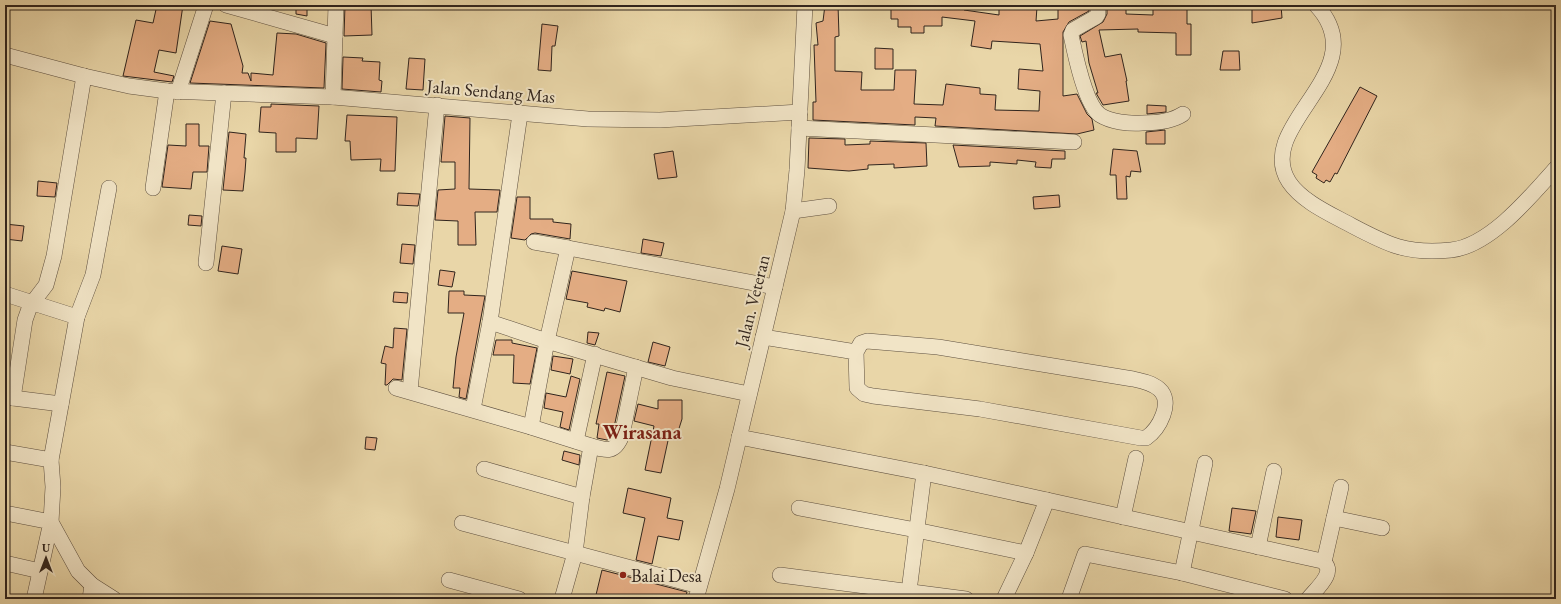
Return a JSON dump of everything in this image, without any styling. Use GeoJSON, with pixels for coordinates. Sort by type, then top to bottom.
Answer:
{"type":"FeatureCollection","features":[{"type":"Feature","properties":{"kind":"street"},"geometry":{"type":"LineString","coordinates":[[153,188],[173,92],[206,5]]}},
{"type":"Feature","properties":{"kind":"street"},"geometry":{"type":"LineString","coordinates":[[226,5],[335,36]]}},
{"type":"Feature","properties":{"kind":"street"},"geometry":{"type":"LineString","coordinates":[[333,97],[336,5]]}},
{"type":"Feature","properties":{"kind":"street","name":"Jalan. Veteran"},"geometry":{"type":"LineString","coordinates":[[697,593],[726,489],[793,211],[800,112],[805,5]]}},
{"type":"Feature","properties":{"kind":"street"},"geometry":{"type":"LineString","coordinates":[[1098,5],[1098,14],[1096,17],[1074,30],[1071,35],[1085,85],[1094,109],[1101,115],[1114,121],[1136,124],[1169,121],[1183,114]]}},
{"type":"Feature","properties":{"kind":"street"},"geometry":{"type":"LineString","coordinates":[[1316,5],[1324,14],[1330,27],[1334,43],[1331,65],[1288,135],[1282,150],[1282,161],[1288,182],[1296,191],[1309,201],[1384,242],[1413,251],[1431,252],[1455,249],[1478,241],[1501,223],[1529,198],[1556,168]]}},
{"type":"Feature","properties":{"kind":"street","name":"Jalan Sendang Mas"},"geometry":{"type":"LineString","coordinates":[[5,55],[84,76],[129,86],[173,92],[333,97],[588,119],[660,120],[800,112]]}},
{"type":"Feature","properties":{"kind":"street"},"geometry":{"type":"LineString","coordinates":[[61,404],[9,397],[25,320],[34,302],[46,285],[54,256],[84,76]]}},
{"type":"Feature","properties":{"kind":"street"},"geometry":{"type":"LineString","coordinates":[[206,264],[224,93]]}},
{"type":"Feature","properties":{"kind":"street"},"geometry":{"type":"LineString","coordinates":[[437,105],[403,390],[473,409],[603,450],[612,449],[618,445],[622,436],[636,368]]}},
{"type":"Feature","properties":{"kind":"street"},"geometry":{"type":"LineString","coordinates":[[473,409],[490,322],[520,114]]}},
{"type":"Feature","properties":{"kind":"street"},"geometry":{"type":"LineString","coordinates":[[799,128],[1074,142]]}},
{"type":"Feature","properties":{"kind":"street"},"geometry":{"type":"LineString","coordinates":[[34,599],[51,522],[53,487],[51,460],[61,404],[77,317],[93,275],[109,188]]}},
{"type":"Feature","properties":{"kind":"street"},"geometry":{"type":"LineString","coordinates":[[793,211],[829,206]]}},
{"type":"Feature","properties":{"kind":"street"},"geometry":{"type":"LineString","coordinates":[[534,242],[775,287]]}},
{"type":"Feature","properties":{"kind":"street"},"geometry":{"type":"LineString","coordinates":[[531,427],[547,341],[568,248]]}},
{"type":"Feature","properties":{"kind":"street"},"geometry":{"type":"LineString","coordinates":[[5,294],[34,302],[77,317]]}},
{"type":"Feature","properties":{"kind":"street"},"geometry":{"type":"LineString","coordinates":[[490,322],[636,368],[672,378],[749,394]]}},
{"type":"Feature","properties":{"kind":"street"},"geometry":{"type":"LineString","coordinates":[[763,337],[856,352]]}},
{"type":"Feature","properties":{"kind":"street"},"geometry":{"type":"LineString","coordinates":[[864,341],[885,342],[1024,360],[1133,379],[1154,385],[1161,390],[1165,397],[1164,411],[1156,429],[1146,438],[1141,438],[980,409],[869,395],[859,391],[857,388],[856,352],[861,343],[864,341]]}},
{"type":"Feature","properties":{"kind":"street"},"geometry":{"type":"LineString","coordinates":[[576,441],[595,354]]}},
{"type":"Feature","properties":{"kind":"street"},"geometry":{"type":"LineString","coordinates":[[739,437],[924,473],[1123,516],[1324,562],[1329,569],[1327,575],[1308,599]]}},
{"type":"Feature","properties":{"kind":"street"},"geometry":{"type":"LineString","coordinates":[[562,599],[575,552],[582,497],[591,446]]}},
{"type":"Feature","properties":{"kind":"street"},"geometry":{"type":"LineString","coordinates":[[5,452],[51,460]]}},
{"type":"Feature","properties":{"kind":"street"},"geometry":{"type":"LineString","coordinates":[[1123,516],[1136,458]]}},
{"type":"Feature","properties":{"kind":"street"},"geometry":{"type":"LineString","coordinates":[[1182,573],[1189,532],[1205,463]]}},
{"type":"Feature","properties":{"kind":"street"},"geometry":{"type":"LineString","coordinates":[[484,469],[582,497]]}},
{"type":"Feature","properties":{"kind":"street"},"geometry":{"type":"LineString","coordinates":[[1258,547],[1274,471]]}},
{"type":"Feature","properties":{"kind":"street"},"geometry":{"type":"LineString","coordinates":[[909,595],[924,473]]}},
{"type":"Feature","properties":{"kind":"street"},"geometry":{"type":"LineString","coordinates":[[1324,562],[1341,487]]}},
{"type":"Feature","properties":{"kind":"street"},"geometry":{"type":"LineString","coordinates":[[1004,599],[1026,553],[1047,500]]}},
{"type":"Feature","properties":{"kind":"street"},"geometry":{"type":"LineString","coordinates":[[799,508],[1026,553]]}},
{"type":"Feature","properties":{"kind":"street"},"geometry":{"type":"LineString","coordinates":[[5,513],[51,522],[91,592],[114,599]]}},
{"type":"Feature","properties":{"kind":"street"},"geometry":{"type":"LineString","coordinates":[[1334,518],[1382,528]]}},
{"type":"Feature","properties":{"kind":"street"},"geometry":{"type":"LineString","coordinates":[[462,523],[575,552],[697,593]]}},
{"type":"Feature","properties":{"kind":"street"},"geometry":{"type":"LineString","coordinates":[[1069,599],[1085,554],[1182,573],[1265,597],[1285,599]]}},
{"type":"Feature","properties":{"kind":"street"},"geometry":{"type":"LineString","coordinates":[[5,563],[40,571]]}},
{"type":"Feature","properties":{"kind":"street"},"geometry":{"type":"LineString","coordinates":[[780,575],[909,595],[966,599]]}},
{"type":"Feature","properties":{"kind":"street"},"geometry":{"type":"LineString","coordinates":[[448,580],[520,599]]}},
{"type":"Feature","properties":{"kind":"building"},"geometry":{"type":"Polygon","coordinates":[[[157,5],[183,5],[176,53],[159,50],[154,72],[174,76],[172,82],[123,76],[136,20],[153,23],[157,5]]]}},
{"type":"Feature","properties":{"kind":"building"},"geometry":{"type":"Polygon","coordinates":[[[296,5],[307,5],[307,16],[296,14],[296,5]]]}},
{"type":"Feature","properties":{"kind":"building"},"geometry":{"type":"Polygon","coordinates":[[[345,5],[371,5],[372,35],[344,36],[345,5]]]}},
{"type":"Feature","properties":{"kind":"building"},"geometry":{"type":"Polygon","coordinates":[[[825,5],[838,5],[839,36],[835,37],[835,71],[862,72],[861,90],[894,90],[895,70],[916,70],[914,104],[943,105],[946,84],[980,88],[980,94],[996,95],[995,110],[1039,111],[1040,91],[1018,89],[1019,69],[1043,71],[1040,44],[992,41],[991,49],[971,46],[975,21],[942,17],[942,26],[924,26],[924,33],[911,33],[911,27],[898,27],[898,19],[891,19],[891,5],[964,5],[964,10],[999,15],[999,5],[1037,7],[1036,21],[1058,19],[1058,5],[1089,5],[1089,11],[1069,22],[1063,32],[1063,96],[1077,94],[1087,114],[1092,119],[1094,130],[1077,134],[935,126],[936,118],[915,117],[915,125],[813,120],[813,102],[816,102],[814,45],[818,45],[816,23],[823,21],[825,5]]]}},
{"type":"Feature","properties":{"kind":"building"},"geometry":{"type":"Polygon","coordinates":[[[1107,5],[1126,5],[1126,14],[1153,15],[1153,5],[1187,5],[1187,24],[1191,24],[1191,55],[1176,55],[1176,33],[1138,32],[1138,29],[1099,30],[1105,57],[1121,54],[1127,81],[1129,101],[1103,105],[1096,93],[1098,93],[1089,63],[1086,41],[1082,42],[1080,36],[1103,22],[1107,14],[1107,5]]]}},
{"type":"Feature","properties":{"kind":"building"},"geometry":{"type":"Polygon","coordinates":[[[1252,5],[1281,5],[1282,18],[1252,23],[1252,5]]]}},
{"type":"Feature","properties":{"kind":"building"},"geometry":{"type":"Polygon","coordinates":[[[210,21],[231,24],[243,66],[242,73],[248,73],[251,81],[251,73],[273,75],[277,33],[296,34],[326,43],[324,88],[190,83],[210,21]]]}},
{"type":"Feature","properties":{"kind":"building"},"geometry":{"type":"Polygon","coordinates":[[[542,24],[558,26],[555,46],[552,46],[551,71],[538,70],[542,24]]]}},
{"type":"Feature","properties":{"kind":"building"},"geometry":{"type":"Polygon","coordinates":[[[875,48],[893,49],[893,69],[875,69],[875,48]]]}},
{"type":"Feature","properties":{"kind":"building"},"geometry":{"type":"Polygon","coordinates":[[[1223,51],[1239,51],[1240,70],[1220,70],[1223,51]]]}},
{"type":"Feature","properties":{"kind":"building"},"geometry":{"type":"Polygon","coordinates":[[[343,57],[363,58],[362,61],[380,62],[379,80],[382,81],[381,92],[342,89],[343,57]]]}},
{"type":"Feature","properties":{"kind":"building"},"geometry":{"type":"Polygon","coordinates":[[[409,58],[425,59],[423,90],[406,89],[409,58]]]}},
{"type":"Feature","properties":{"kind":"building"},"geometry":{"type":"Polygon","coordinates":[[[1360,87],[1377,96],[1337,174],[1335,173],[1330,182],[1326,180],[1324,183],[1316,178],[1317,175],[1312,172],[1360,87]]]}},
{"type":"Feature","properties":{"kind":"building"},"geometry":{"type":"Polygon","coordinates":[[[271,104],[319,106],[317,139],[296,138],[296,152],[276,152],[276,133],[259,132],[261,107],[271,107],[271,104]]]}},
{"type":"Feature","properties":{"kind":"building"},"geometry":{"type":"Polygon","coordinates":[[[1147,105],[1166,106],[1166,112],[1147,114],[1147,105]]]}},
{"type":"Feature","properties":{"kind":"building"},"geometry":{"type":"Polygon","coordinates":[[[347,115],[397,117],[395,171],[380,171],[381,159],[351,160],[350,141],[345,141],[347,115]]]}},
{"type":"Feature","properties":{"kind":"building"},"geometry":{"type":"Polygon","coordinates":[[[445,116],[470,118],[469,189],[500,190],[497,212],[475,212],[476,245],[458,245],[458,221],[435,220],[438,190],[455,189],[455,162],[441,162],[445,116]]]}},
{"type":"Feature","properties":{"kind":"building"},"geometry":{"type":"Polygon","coordinates":[[[186,124],[199,124],[199,146],[209,146],[207,172],[193,172],[191,189],[162,187],[168,145],[186,146],[186,124]]]}},
{"type":"Feature","properties":{"kind":"building"},"geometry":{"type":"Polygon","coordinates":[[[1165,130],[1165,144],[1146,144],[1146,132],[1165,130]]]}},
{"type":"Feature","properties":{"kind":"building"},"geometry":{"type":"Polygon","coordinates":[[[229,132],[246,134],[244,158],[246,158],[243,191],[223,190],[229,132]]]}},
{"type":"Feature","properties":{"kind":"building"},"geometry":{"type":"Polygon","coordinates":[[[809,138],[845,139],[845,145],[870,144],[870,141],[926,143],[927,166],[894,168],[894,164],[868,165],[868,169],[849,171],[808,168],[809,138]]]}},
{"type":"Feature","properties":{"kind":"building"},"geometry":{"type":"Polygon","coordinates":[[[953,145],[1065,151],[1065,159],[1052,159],[1051,168],[1035,167],[1036,162],[1017,160],[1017,164],[990,162],[990,166],[959,167],[953,145]]]}},
{"type":"Feature","properties":{"kind":"building"},"geometry":{"type":"Polygon","coordinates":[[[1113,149],[1137,151],[1141,172],[1131,171],[1130,177],[1126,176],[1127,199],[1117,199],[1116,175],[1110,175],[1113,149]]]}},
{"type":"Feature","properties":{"kind":"building"},"geometry":{"type":"Polygon","coordinates":[[[673,151],[677,177],[658,179],[654,154],[673,151]]]}},
{"type":"Feature","properties":{"kind":"building"},"geometry":{"type":"Polygon","coordinates":[[[38,181],[57,183],[55,197],[37,196],[38,181]]]}},
{"type":"Feature","properties":{"kind":"building"},"geometry":{"type":"Polygon","coordinates":[[[398,193],[420,194],[418,206],[397,205],[398,193]]]}},
{"type":"Feature","properties":{"kind":"building"},"geometry":{"type":"Polygon","coordinates":[[[1059,195],[1060,207],[1034,209],[1033,197],[1059,195]]]}},
{"type":"Feature","properties":{"kind":"building"},"geometry":{"type":"Polygon","coordinates":[[[517,197],[530,197],[530,219],[553,219],[553,222],[571,224],[570,239],[535,233],[531,234],[525,240],[511,238],[517,197]]]}},
{"type":"Feature","properties":{"kind":"building"},"geometry":{"type":"Polygon","coordinates":[[[189,215],[202,216],[201,226],[188,225],[189,215]]]}},
{"type":"Feature","properties":{"kind":"building"},"geometry":{"type":"Polygon","coordinates":[[[5,224],[24,226],[22,241],[5,239],[5,224]]]}},
{"type":"Feature","properties":{"kind":"building"},"geometry":{"type":"Polygon","coordinates":[[[643,239],[664,243],[661,256],[641,253],[643,239]]]}},
{"type":"Feature","properties":{"kind":"building"},"geometry":{"type":"Polygon","coordinates":[[[402,244],[415,245],[413,264],[400,263],[402,244]]]}},
{"type":"Feature","properties":{"kind":"building"},"geometry":{"type":"Polygon","coordinates":[[[222,246],[242,249],[238,274],[218,271],[222,246]]]}},
{"type":"Feature","properties":{"kind":"building"},"geometry":{"type":"Polygon","coordinates":[[[440,270],[455,272],[452,287],[438,285],[440,270]]]}},
{"type":"Feature","properties":{"kind":"building"},"geometry":{"type":"Polygon","coordinates":[[[572,271],[627,281],[620,312],[605,308],[604,311],[587,307],[588,303],[566,299],[572,271]]]}},
{"type":"Feature","properties":{"kind":"building"},"geometry":{"type":"Polygon","coordinates":[[[449,291],[464,291],[464,295],[485,296],[466,399],[459,397],[460,388],[453,388],[456,357],[464,313],[448,313],[449,291]]]}},
{"type":"Feature","properties":{"kind":"building"},"geometry":{"type":"Polygon","coordinates":[[[394,292],[408,293],[407,303],[393,302],[394,292]]]}},
{"type":"Feature","properties":{"kind":"building"},"geometry":{"type":"Polygon","coordinates":[[[394,328],[407,329],[402,380],[393,379],[385,385],[386,364],[381,363],[385,346],[393,348],[394,328]]]}},
{"type":"Feature","properties":{"kind":"building"},"geometry":{"type":"Polygon","coordinates":[[[588,332],[599,333],[595,345],[587,343],[588,332]]]}},
{"type":"Feature","properties":{"kind":"building"},"geometry":{"type":"Polygon","coordinates":[[[496,340],[512,340],[512,343],[537,348],[530,384],[513,383],[514,355],[493,355],[496,340]]]}},
{"type":"Feature","properties":{"kind":"building"},"geometry":{"type":"Polygon","coordinates":[[[653,342],[670,347],[665,366],[648,362],[653,342]]]}},
{"type":"Feature","properties":{"kind":"building"},"geometry":{"type":"Polygon","coordinates":[[[553,356],[573,359],[570,374],[551,370],[553,356]]]}},
{"type":"Feature","properties":{"kind":"building"},"geometry":{"type":"Polygon","coordinates":[[[607,372],[625,376],[613,432],[610,439],[607,440],[597,438],[599,424],[596,424],[607,372]]]}},
{"type":"Feature","properties":{"kind":"building"},"geometry":{"type":"Polygon","coordinates":[[[571,376],[580,379],[569,430],[560,427],[563,412],[544,408],[546,393],[566,397],[571,376]]]}},
{"type":"Feature","properties":{"kind":"building"},"geometry":{"type":"Polygon","coordinates":[[[658,400],[682,400],[682,419],[676,438],[669,436],[661,473],[645,470],[654,426],[634,421],[638,404],[658,409],[658,400]]]}},
{"type":"Feature","properties":{"kind":"building"},"geometry":{"type":"Polygon","coordinates":[[[366,437],[377,438],[375,450],[365,449],[366,437]]]}},
{"type":"Feature","properties":{"kind":"building"},"geometry":{"type":"Polygon","coordinates":[[[564,451],[580,455],[579,465],[562,460],[564,451]]]}},
{"type":"Feature","properties":{"kind":"building"},"geometry":{"type":"Polygon","coordinates":[[[628,488],[671,498],[667,518],[683,521],[679,540],[658,536],[652,564],[636,560],[645,518],[623,513],[628,488]]]}},
{"type":"Feature","properties":{"kind":"building"},"geometry":{"type":"Polygon","coordinates":[[[1232,508],[1256,511],[1251,534],[1229,531],[1232,508]]]}},
{"type":"Feature","properties":{"kind":"building"},"geometry":{"type":"Polygon","coordinates":[[[1278,517],[1302,520],[1299,540],[1276,537],[1278,517]]]}},
{"type":"Feature","properties":{"kind":"building","name":"Balai Desa"},"geometry":{"type":"Polygon","coordinates":[[[602,570],[687,592],[685,599],[595,599],[602,570]]]}},
{"type":"Feature","properties":{"kind":"place","name":"Balai Desa"},"geometry":{"type":"Point","coordinates":[623,575]}},
{"type":"Feature","properties":{"kind":"district","name":"Wirasana"},"geometry":{"type":"Point","coordinates":[642,432]}}]}
